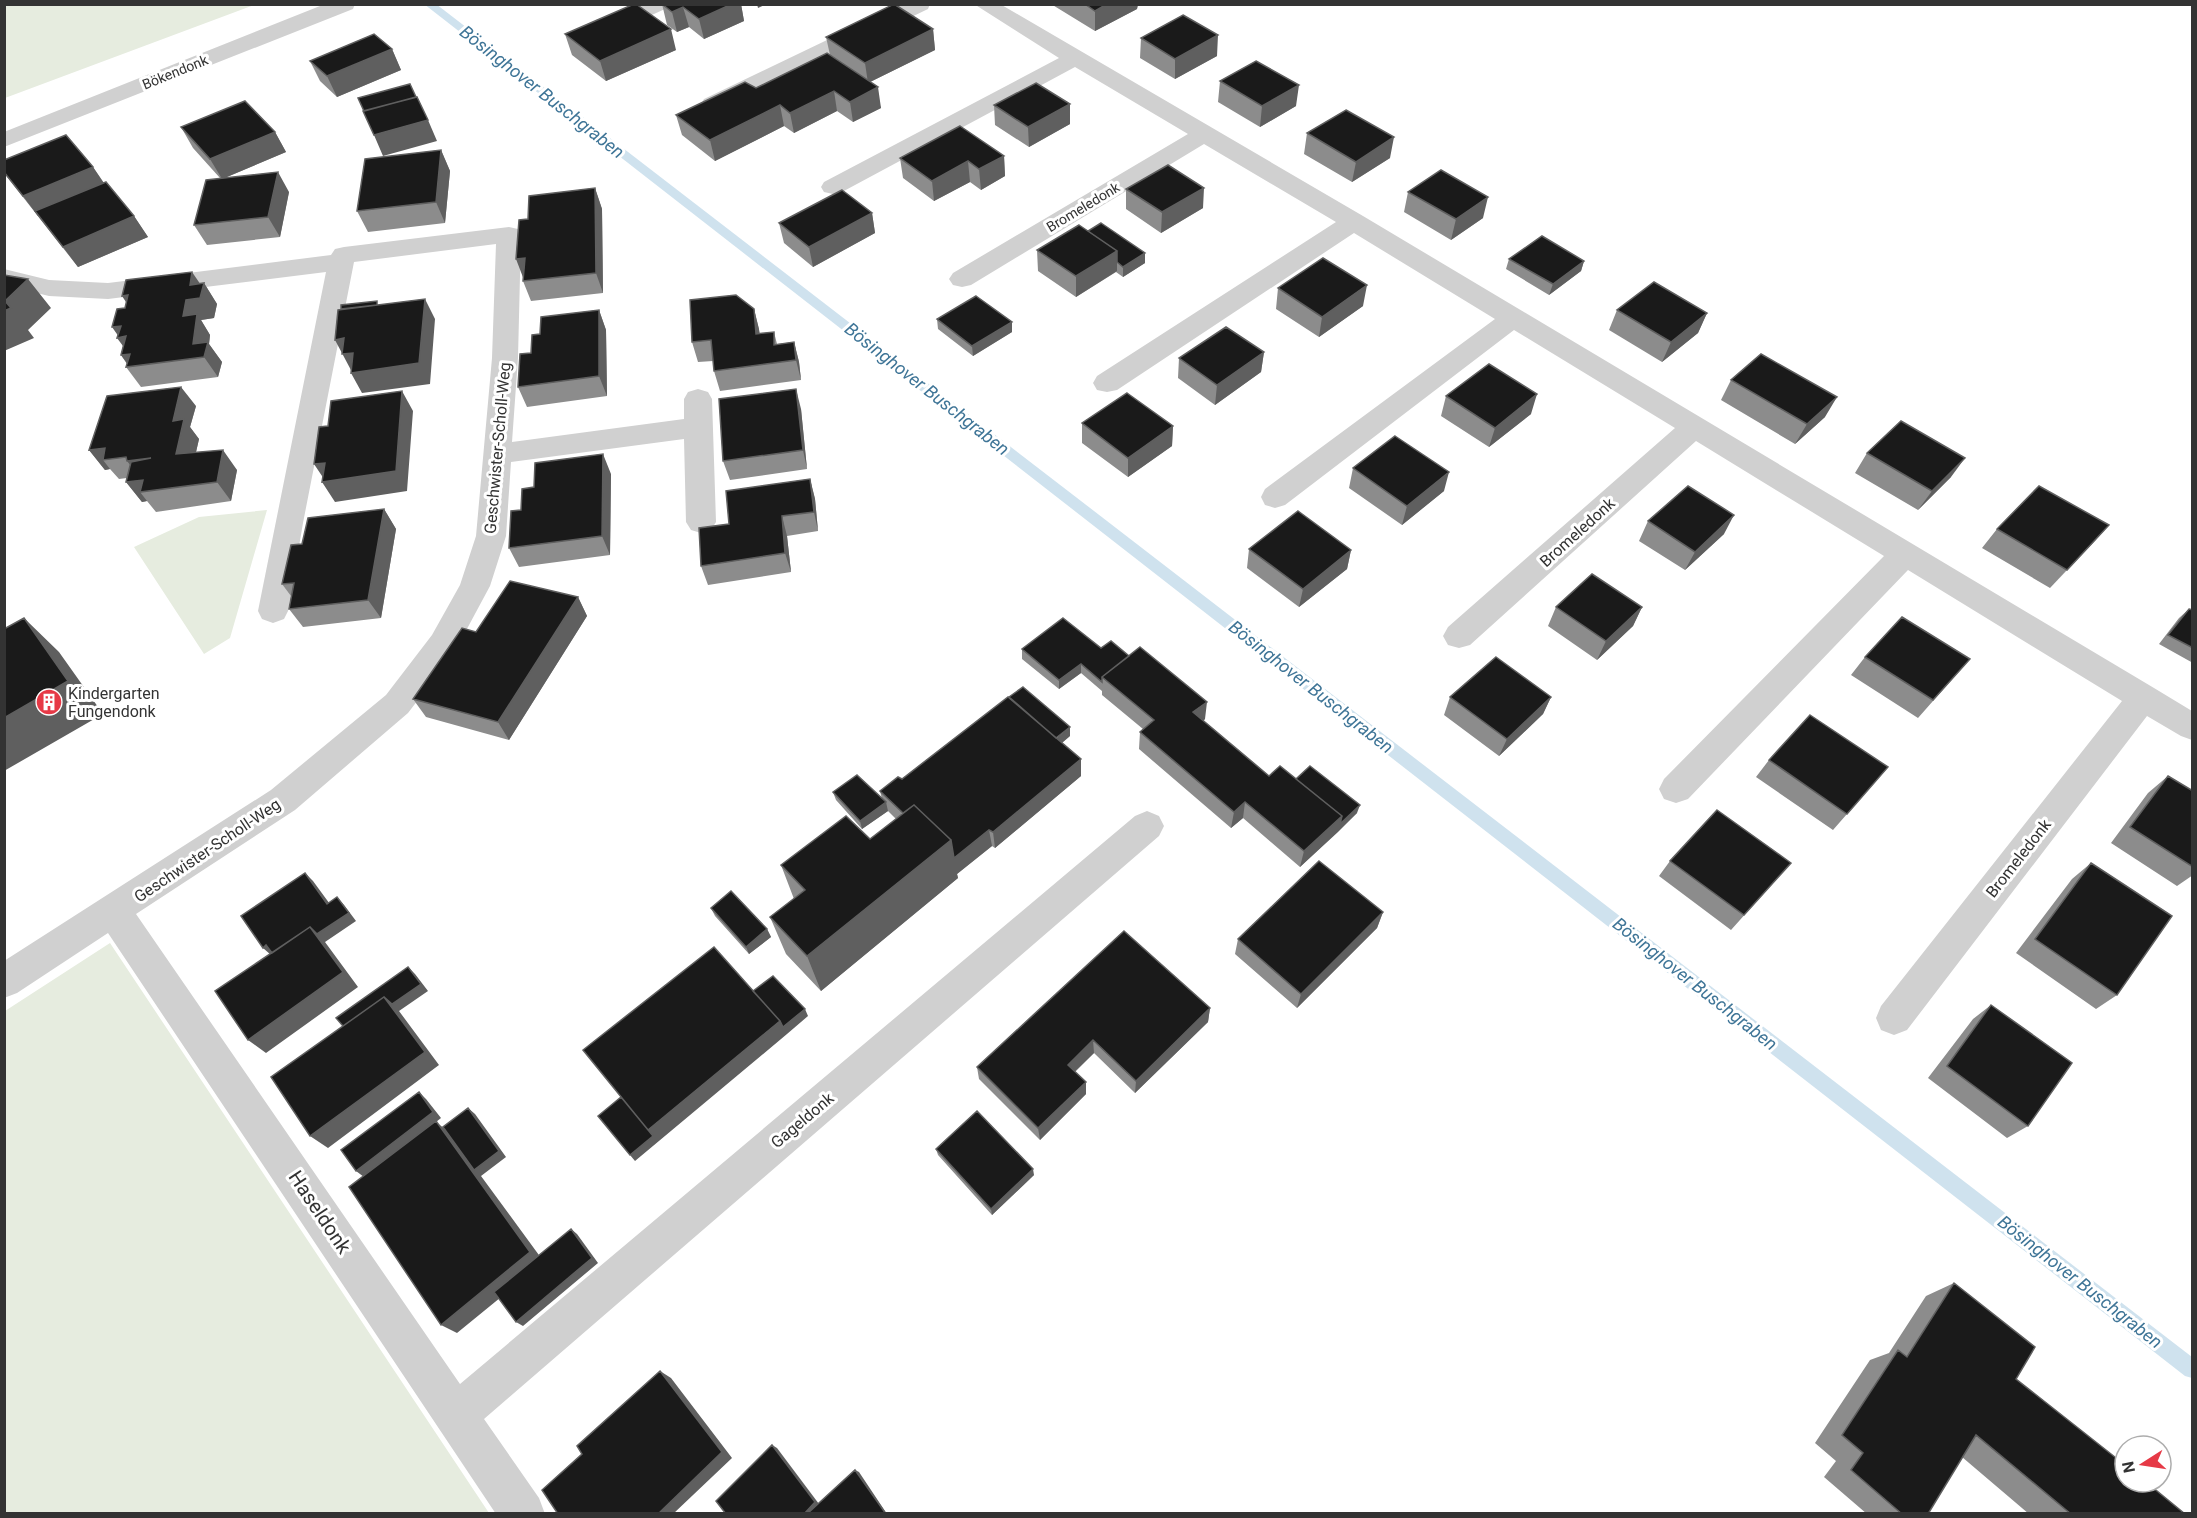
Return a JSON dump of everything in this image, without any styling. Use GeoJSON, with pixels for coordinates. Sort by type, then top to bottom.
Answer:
{"type":"FeatureCollection","features":[{"type":"Feature","properties":{"kind":"street","name":"Bökendonk"},"geometry":{"type":"LineString","coordinates":[[4,140],[345,4]]}},
{"type":"Feature","properties":{"kind":"street"},"geometry":{"type":"LineString","coordinates":[[581,38],[657,4]]}},
{"type":"Feature","properties":{"kind":"street"},"geometry":{"type":"LineString","coordinates":[[694,113],[920,4]]}},
{"type":"Feature","properties":{"kind":"street"},"geometry":{"type":"LineString","coordinates":[[984,4],[1354,222],[2193,727]]}},
{"type":"Feature","properties":{"kind":"street"},"geometry":{"type":"LineString","coordinates":[[833,187],[1076,58]]}},
{"type":"Feature","properties":{"kind":"street","name":"Bromeledonk"},"geometry":{"type":"LineString","coordinates":[[962,279],[1204,134]]}},
{"type":"Feature","properties":{"kind":"street"},"geometry":{"type":"LineString","coordinates":[[1107,383],[1354,222]]}},
{"type":"Feature","properties":{"kind":"street","name":"Geschwister-Scholl-Weg"},"geometry":{"type":"LineString","coordinates":[[4,277],[50,288],[108,291],[340,262],[344,255],[510,235],[498,454],[491,536],[475,586],[443,644],[397,704],[283,800],[114,912],[4,981]]}},
{"type":"Feature","properties":{"kind":"street"},"geometry":{"type":"LineString","coordinates":[[273,612],[288,523],[331,318],[340,262]]}},
{"type":"Feature","properties":{"kind":"street"},"geometry":{"type":"LineString","coordinates":[[1275,497],[1513,318]]}},
{"type":"Feature","properties":{"kind":"street"},"geometry":{"type":"LineString","coordinates":[[498,454],[698,413],[701,522]]}},
{"type":"Feature","properties":{"kind":"street","name":"Bromeledonk"},"geometry":{"type":"LineString","coordinates":[[1459,636],[1694,427]]}},
{"type":"Feature","properties":{"kind":"street"},"geometry":{"type":"LineString","coordinates":[[1676,789],[1905,554]]}},
{"type":"Feature","properties":{"kind":"street","name":"Bromeledonk"},"geometry":{"type":"LineString","coordinates":[[1894,1018],[2143,698]]}},
{"type":"Feature","properties":{"kind":"street","name":"Gageldonk"},"geometry":{"type":"LineString","coordinates":[[458,1413],[1146,826]]}},
{"type":"Feature","properties":{"kind":"street","name":"Haseldonk"},"geometry":{"type":"LineString","coordinates":[[114,912],[458,1413],[523,1514]]}},
{"type":"Feature","properties":{"kind":"shaded area"},"geometry":{"type":"Polygon","coordinates":[[[5,4],[254,4],[254,5],[5,98],[5,4]]]}},
{"type":"Feature","properties":{"kind":"shaded area"},"geometry":{"type":"Polygon","coordinates":[[[267,510],[230,638],[204,654],[134,547],[199,517],[267,510]]]}},
{"type":"Feature","properties":{"kind":"shaded area"},"geometry":{"type":"Polygon","coordinates":[[[110,943],[489,1513],[5,1513],[5,1011],[110,943]]]}},
{"type":"Feature","properties":{"kind":"building"},"geometry":{"type":"Polygon","coordinates":[[[634,4],[671,29],[600,61],[565,34],[634,4]]]}},
{"type":"Feature","properties":{"kind":"building"},"geometry":{"type":"Polygon","coordinates":[[[662,4],[732,4],[699,19],[683,7],[672,12],[662,4]]]}},
{"type":"Feature","properties":{"kind":"building"},"geometry":{"type":"Polygon","coordinates":[[[894,4],[933,29],[865,63],[826,37],[894,4]]]}},
{"type":"Feature","properties":{"kind":"building"},"geometry":{"type":"Polygon","coordinates":[[[1085,4],[1107,4],[1095,11],[1085,4]]]}},
{"type":"Feature","properties":{"kind":"building"},"geometry":{"type":"Polygon","coordinates":[[[1183,15],[1218,35],[1175,59],[1141,38],[1183,15]]]}},
{"type":"Feature","properties":{"kind":"building"},"geometry":{"type":"Polygon","coordinates":[[[374,34],[392,49],[327,76],[310,61],[374,34]]]}},
{"type":"Feature","properties":{"kind":"building"},"geometry":{"type":"Polygon","coordinates":[[[827,53],[878,87],[850,102],[834,91],[790,113],[780,105],[710,140],[676,115],[745,82],[756,88],[827,53]]]}},
{"type":"Feature","properties":{"kind":"building"},"geometry":{"type":"Polygon","coordinates":[[[1256,61],[1299,85],[1262,106],[1220,81],[1256,61]]]}},
{"type":"Feature","properties":{"kind":"building"},"geometry":{"type":"Polygon","coordinates":[[[1036,83],[1070,104],[1028,127],[994,105],[1036,83]]]}},
{"type":"Feature","properties":{"kind":"building"},"geometry":{"type":"Polygon","coordinates":[[[410,84],[416,97],[364,111],[358,98],[410,84]]]}},
{"type":"Feature","properties":{"kind":"building"},"geometry":{"type":"Polygon","coordinates":[[[417,97],[428,120],[374,135],[363,111],[417,97]]]}},
{"type":"Feature","properties":{"kind":"building"},"geometry":{"type":"Polygon","coordinates":[[[245,101],[275,132],[210,159],[181,127],[245,101]]]}},
{"type":"Feature","properties":{"kind":"building"},"geometry":{"type":"Polygon","coordinates":[[[1346,110],[1394,137],[1356,162],[1307,133],[1346,110]]]}},
{"type":"Feature","properties":{"kind":"building"},"geometry":{"type":"Polygon","coordinates":[[[960,126],[1004,156],[979,169],[968,161],[932,181],[900,158],[960,126]]]}},
{"type":"Feature","properties":{"kind":"building"},"geometry":{"type":"Polygon","coordinates":[[[66,135],[93,167],[23,196],[4,172],[4,160],[66,135]]]}},
{"type":"Feature","properties":{"kind":"building"},"geometry":{"type":"Polygon","coordinates":[[[441,150],[436,202],[357,211],[365,159],[441,150]]]}},
{"type":"Feature","properties":{"kind":"building"},"geometry":{"type":"Polygon","coordinates":[[[1168,165],[1204,188],[1162,212],[1126,189],[1168,165]]]}},
{"type":"Feature","properties":{"kind":"building"},"geometry":{"type":"Polygon","coordinates":[[[1441,170],[1488,197],[1456,219],[1408,192],[1441,170]]]}},
{"type":"Feature","properties":{"kind":"building"},"geometry":{"type":"Polygon","coordinates":[[[278,172],[268,217],[194,225],[206,180],[278,172]]]}},
{"type":"Feature","properties":{"kind":"building"},"geometry":{"type":"Polygon","coordinates":[[[106,182],[134,216],[63,247],[35,211],[106,182]]]}},
{"type":"Feature","properties":{"kind":"building"},"geometry":{"type":"Polygon","coordinates":[[[595,188],[596,273],[523,281],[525,258],[516,259],[519,220],[528,219],[529,196],[595,188]]]}},
{"type":"Feature","properties":{"kind":"building"},"geometry":{"type":"Polygon","coordinates":[[[842,190],[872,213],[809,247],[779,223],[842,190]]]}},
{"type":"Feature","properties":{"kind":"building"},"geometry":{"type":"Polygon","coordinates":[[[1101,223],[1145,253],[1123,267],[1117,262],[1117,251],[1088,231],[1101,223]]]}},
{"type":"Feature","properties":{"kind":"building"},"geometry":{"type":"Polygon","coordinates":[[[1079,225],[1117,251],[1076,276],[1037,250],[1079,225]]]}},
{"type":"Feature","properties":{"kind":"building"},"geometry":{"type":"Polygon","coordinates":[[[1542,236],[1584,261],[1553,284],[1509,259],[1542,236]]]}},
{"type":"Feature","properties":{"kind":"building"},"geometry":{"type":"Polygon","coordinates":[[[1323,258],[1367,285],[1322,317],[1278,288],[1323,258]]]}},
{"type":"Feature","properties":{"kind":"building"},"geometry":{"type":"Polygon","coordinates":[[[192,272],[190,285],[204,283],[200,298],[186,300],[183,316],[197,314],[193,344],[208,342],[204,357],[126,367],[130,354],[121,355],[126,336],[117,338],[121,326],[112,327],[117,309],[125,308],[128,295],[122,296],[126,280],[192,272]]]}},
{"type":"Feature","properties":{"kind":"building"},"geometry":{"type":"Polygon","coordinates":[[[4,275],[28,279],[5,301],[11,308],[4,311],[4,275]]]}},
{"type":"Feature","properties":{"kind":"building"},"geometry":{"type":"Polygon","coordinates":[[[1654,282],[1707,313],[1671,342],[1617,310],[1654,282]]]}},
{"type":"Feature","properties":{"kind":"building"},"geometry":{"type":"Polygon","coordinates":[[[736,295],[754,309],[756,334],[774,332],[774,345],[794,342],[796,360],[714,371],[711,340],[692,342],[690,300],[736,295]]]}},
{"type":"Feature","properties":{"kind":"building"},"geometry":{"type":"Polygon","coordinates":[[[976,296],[1012,322],[972,346],[937,319],[976,296]]]}},
{"type":"Feature","properties":{"kind":"building"},"geometry":{"type":"Polygon","coordinates":[[[425,299],[419,363],[351,373],[353,353],[342,354],[344,338],[335,340],[338,310],[425,299]]]}},
{"type":"Feature","properties":{"kind":"building"},"geometry":{"type":"Polygon","coordinates":[[[377,301],[377,305],[341,309],[341,305],[377,301]]]}},
{"type":"Feature","properties":{"kind":"building"},"geometry":{"type":"Polygon","coordinates":[[[599,310],[599,376],[518,387],[520,354],[531,353],[532,335],[540,334],[541,317],[599,310]]]}},
{"type":"Feature","properties":{"kind":"building"},"geometry":{"type":"Polygon","coordinates":[[[1226,327],[1264,352],[1217,385],[1179,358],[1226,327]]]}},
{"type":"Feature","properties":{"kind":"building"},"geometry":{"type":"Polygon","coordinates":[[[1761,354],[1837,397],[1807,424],[1731,380],[1761,354]]]}},
{"type":"Feature","properties":{"kind":"building"},"geometry":{"type":"Polygon","coordinates":[[[1489,364],[1537,394],[1495,428],[1446,396],[1489,364]]]}},
{"type":"Feature","properties":{"kind":"building"},"geometry":{"type":"Polygon","coordinates":[[[181,387],[173,421],[184,419],[176,454],[223,450],[217,482],[140,492],[143,480],[126,482],[131,462],[151,458],[127,461],[126,457],[103,460],[105,448],[89,450],[107,396],[181,387]]]}},
{"type":"Feature","properties":{"kind":"building"},"geometry":{"type":"Polygon","coordinates":[[[796,389],[803,450],[723,461],[719,399],[796,389]]]}},
{"type":"Feature","properties":{"kind":"building"},"geometry":{"type":"Polygon","coordinates":[[[402,391],[396,471],[322,482],[325,463],[314,464],[319,427],[328,426],[331,401],[402,391]]]}},
{"type":"Feature","properties":{"kind":"building"},"geometry":{"type":"Polygon","coordinates":[[[1127,393],[1173,426],[1128,458],[1082,423],[1127,393]]]}},
{"type":"Feature","properties":{"kind":"building"},"geometry":{"type":"Polygon","coordinates":[[[1901,421],[1965,458],[1932,491],[1867,453],[1901,421]]]}},
{"type":"Feature","properties":{"kind":"building"},"geometry":{"type":"Polygon","coordinates":[[[1395,436],[1449,472],[1407,506],[1353,468],[1395,436]]]}},
{"type":"Feature","properties":{"kind":"building"},"geometry":{"type":"Polygon","coordinates":[[[603,454],[602,536],[509,548],[511,511],[521,510],[522,489],[534,487],[535,463],[603,454]]]}},
{"type":"Feature","properties":{"kind":"building"},"geometry":{"type":"Polygon","coordinates":[[[810,479],[814,512],[782,516],[785,553],[701,566],[699,528],[729,524],[726,491],[810,479]]]}},
{"type":"Feature","properties":{"kind":"building"},"geometry":{"type":"Polygon","coordinates":[[[1688,486],[1734,515],[1695,552],[1648,521],[1688,486]]]}},
{"type":"Feature","properties":{"kind":"building"},"geometry":{"type":"Polygon","coordinates":[[[2039,486],[2109,525],[2067,570],[1997,529],[2039,486]]]}},
{"type":"Feature","properties":{"kind":"building"},"geometry":{"type":"Polygon","coordinates":[[[384,509],[368,600],[289,609],[294,583],[282,584],[291,545],[302,544],[308,518],[384,509]]]}},
{"type":"Feature","properties":{"kind":"building"},"geometry":{"type":"Polygon","coordinates":[[[1298,511],[1351,550],[1303,589],[1249,549],[1298,511]]]}},
{"type":"Feature","properties":{"kind":"building"},"geometry":{"type":"Polygon","coordinates":[[[1592,574],[1642,607],[1606,641],[1556,607],[1592,574]]]}},
{"type":"Feature","properties":{"kind":"building"},"geometry":{"type":"Polygon","coordinates":[[[510,581],[578,597],[498,722],[413,699],[462,628],[476,632],[510,581]]]}},
{"type":"Feature","properties":{"kind":"building"},"geometry":{"type":"Polygon","coordinates":[[[2189,609],[2193,610],[2193,648],[2168,635],[2189,609]]]}},
{"type":"Feature","properties":{"kind":"building"},"geometry":{"type":"Polygon","coordinates":[[[1902,617],[1970,659],[1933,700],[1865,657],[1902,617]]]}},
{"type":"Feature","properties":{"kind":"building"},"geometry":{"type":"Polygon","coordinates":[[[24,618],[68,681],[4,718],[4,629],[24,618]]]}},
{"type":"Feature","properties":{"kind":"building"},"geometry":{"type":"Polygon","coordinates":[[[1063,618],[1101,648],[1111,641],[1129,656],[1102,677],[1102,682],[1081,664],[1059,680],[1022,649],[1063,618]]]}},
{"type":"Feature","properties":{"kind":"building"},"geometry":{"type":"Polygon","coordinates":[[[1140,647],[1207,702],[1193,712],[1269,776],[1280,766],[1342,816],[1304,851],[1245,802],[1234,812],[1140,732],[1154,720],[1102,677],[1140,647]]]}},
{"type":"Feature","properties":{"kind":"building"},"geometry":{"type":"Polygon","coordinates":[[[1496,657],[1551,697],[1507,739],[1450,697],[1496,657]]]}},
{"type":"Feature","properties":{"kind":"building"},"geometry":{"type":"Polygon","coordinates":[[[1023,687],[1070,727],[1056,738],[1009,697],[1023,687]]]}},
{"type":"Feature","properties":{"kind":"building"},"geometry":{"type":"Polygon","coordinates":[[[1008,697],[1081,759],[993,832],[989,830],[954,858],[951,840],[914,805],[903,813],[880,791],[898,777],[902,779],[1008,697]]]}},
{"type":"Feature","properties":{"kind":"building"},"geometry":{"type":"Polygon","coordinates":[[[1810,715],[1888,767],[1847,814],[1769,760],[1810,715]]]}},
{"type":"Feature","properties":{"kind":"building"},"geometry":{"type":"Polygon","coordinates":[[[1310,766],[1360,805],[1340,824],[1342,816],[1296,779],[1310,766]]]}},
{"type":"Feature","properties":{"kind":"building"},"geometry":{"type":"Polygon","coordinates":[[[857,775],[886,802],[860,821],[833,792],[857,775]]]}},
{"type":"Feature","properties":{"kind":"building"},"geometry":{"type":"Polygon","coordinates":[[[2168,776],[2193,791],[2193,867],[2130,827],[2168,776]]]}},
{"type":"Feature","properties":{"kind":"building"},"geometry":{"type":"Polygon","coordinates":[[[914,805],[951,840],[807,956],[770,917],[805,890],[781,865],[846,816],[870,839],[914,805]]]}},
{"type":"Feature","properties":{"kind":"building"},"geometry":{"type":"Polygon","coordinates":[[[1717,810],[1791,863],[1744,915],[1670,861],[1717,810]]]}},
{"type":"Feature","properties":{"kind":"building"},"geometry":{"type":"Polygon","coordinates":[[[1319,861],[1383,912],[1301,994],[1238,939],[1319,861]]]}},
{"type":"Feature","properties":{"kind":"building"},"geometry":{"type":"Polygon","coordinates":[[[2091,863],[2172,916],[2117,995],[2035,939],[2091,863]]]}},
{"type":"Feature","properties":{"kind":"building"},"geometry":{"type":"Polygon","coordinates":[[[305,873],[327,904],[337,897],[349,913],[317,934],[310,927],[272,953],[266,945],[263,948],[241,916],[305,873]]]}},
{"type":"Feature","properties":{"kind":"building"},"geometry":{"type":"Polygon","coordinates":[[[731,891],[767,929],[746,947],[711,908],[731,891]]]}},
{"type":"Feature","properties":{"kind":"building"},"geometry":{"type":"Polygon","coordinates":[[[310,927],[343,972],[248,1040],[215,991],[310,927]]]}},
{"type":"Feature","properties":{"kind":"building"},"geometry":{"type":"Polygon","coordinates":[[[1124,931],[1210,1008],[1136,1081],[1093,1040],[1068,1065],[1086,1082],[1038,1128],[977,1067],[1124,931]]]}},
{"type":"Feature","properties":{"kind":"building"},"geometry":{"type":"Polygon","coordinates":[[[714,947],[780,1021],[648,1130],[583,1050],[714,947]]]}},
{"type":"Feature","properties":{"kind":"building"},"geometry":{"type":"Polygon","coordinates":[[[408,967],[421,984],[392,1004],[384,997],[343,1026],[336,1018],[408,967]]]}},
{"type":"Feature","properties":{"kind":"building"},"geometry":{"type":"Polygon","coordinates":[[[773,976],[805,1009],[783,1027],[753,991],[773,976]]]}},
{"type":"Feature","properties":{"kind":"building"},"geometry":{"type":"Polygon","coordinates":[[[384,997],[425,1052],[310,1136],[271,1077],[384,997]]]}},
{"type":"Feature","properties":{"kind":"building"},"geometry":{"type":"Polygon","coordinates":[[[1991,1005],[2072,1063],[2028,1126],[1947,1066],[1991,1005]]]}},
{"type":"Feature","properties":{"kind":"building"},"geometry":{"type":"Polygon","coordinates":[[[419,1092],[433,1112],[356,1171],[341,1150],[419,1092]]]}},
{"type":"Feature","properties":{"kind":"building"},"geometry":{"type":"Polygon","coordinates":[[[621,1097],[653,1136],[630,1155],[598,1116],[621,1097]]]}},
{"type":"Feature","properties":{"kind":"building"},"geometry":{"type":"Polygon","coordinates":[[[468,1108],[499,1151],[474,1170],[443,1127],[468,1108]]]}},
{"type":"Feature","properties":{"kind":"building"},"geometry":{"type":"Polygon","coordinates":[[[977,1111],[1033,1169],[991,1209],[936,1149],[977,1111]]]}},
{"type":"Feature","properties":{"kind":"building"},"geometry":{"type":"Polygon","coordinates":[[[436,1121],[530,1252],[441,1325],[349,1187],[436,1121]]]}},
{"type":"Feature","properties":{"kind":"building"},"geometry":{"type":"Polygon","coordinates":[[[571,1229],[592,1258],[516,1322],[494,1292],[571,1229]]]}},
{"type":"Feature","properties":{"kind":"building"},"geometry":{"type":"Polygon","coordinates":[[[1954,1283],[2035,1347],[2016,1379],[2113,1456],[2113,1494],[2161,1494],[2185,1514],[2071,1514],[1976,1435],[1928,1514],[1902,1514],[1851,1470],[1863,1453],[1842,1435],[1898,1350],[1907,1357],[1954,1283]]]}},
{"type":"Feature","properties":{"kind":"building"},"geometry":{"type":"Polygon","coordinates":[[[660,1371],[722,1452],[658,1514],[558,1514],[542,1490],[582,1454],[577,1446],[660,1371]]]}},
{"type":"Feature","properties":{"kind":"building"},"geometry":{"type":"Polygon","coordinates":[[[772,1445],[815,1502],[804,1514],[726,1514],[716,1501],[772,1445]]]}},
{"type":"Feature","properties":{"kind":"building"},"geometry":{"type":"Polygon","coordinates":[[[855,1470],[886,1514],[807,1514],[855,1470]]]}},
{"type":"Feature","properties":{"kind":"waterway","name":"Bösinghover Buschgraben"},"geometry":{"type":"LineString","coordinates":[[429,4],[2192,1369]]}},
{"type":"Feature","properties":{"kind":"place","name":"Kindergarten Fungendonk"},"geometry":{"type":"Point","coordinates":[49,702]}}]}
